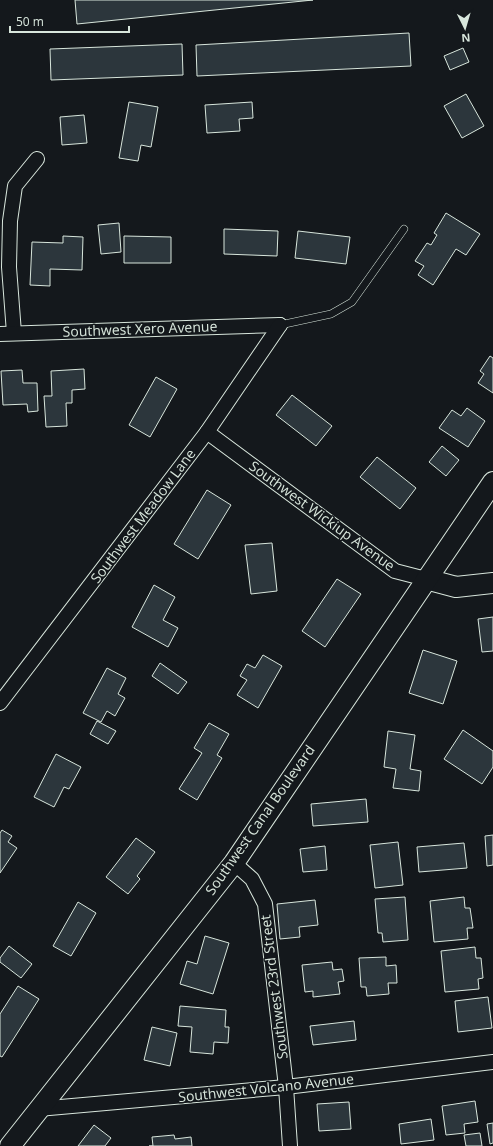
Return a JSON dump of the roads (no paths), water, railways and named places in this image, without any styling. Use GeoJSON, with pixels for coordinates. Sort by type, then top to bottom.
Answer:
{"type":"FeatureCollection","features":[{"type":"Feature","properties":{"kind":"main road","name":"Southwest Canal Boulevard"},"geometry":{"type":"LineString","coordinates":[[10,1146],[234,863],[493,482]]}},
{"type":"Feature","properties":{"kind":"main road","name":"Southwest Wickiup Avenue"},"geometry":{"type":"LineString","coordinates":[[426,579],[456,587],[493,583]]}},
{"type":"Feature","properties":{"kind":"street"},"geometry":{"type":"LineString","coordinates":[[14,334],[9,267],[10,221],[14,186],[37,159]]}},
{"type":"Feature","properties":{"kind":"street","name":"Southwest Xero Avenue"},"geometry":{"type":"LineString","coordinates":[[0,334],[280,325]]}},
{"type":"Feature","properties":{"kind":"street","name":"Southwest Meadow Lane"},"geometry":{"type":"LineString","coordinates":[[0,703],[207,432],[280,325]]}},
{"type":"Feature","properties":{"kind":"street","name":"Southwest Wickiup Avenue"},"geometry":{"type":"LineString","coordinates":[[207,432],[395,571],[426,579]]}},
{"type":"Feature","properties":{"kind":"street","name":"Southwest 23rd Street"},"geometry":{"type":"LineString","coordinates":[[234,863],[252,879],[265,904],[286,1087],[290,1146]]}},
{"type":"Feature","properties":{"kind":"street","name":"Southwest Volcano Avenue"},"geometry":{"type":"LineString","coordinates":[[38,1109],[286,1087],[493,1062]]}},
{"type":"Feature","properties":{"kind":"lane"},"geometry":{"type":"LineString","coordinates":[[280,325],[331,314],[352,302],[404,229]]}}]}
